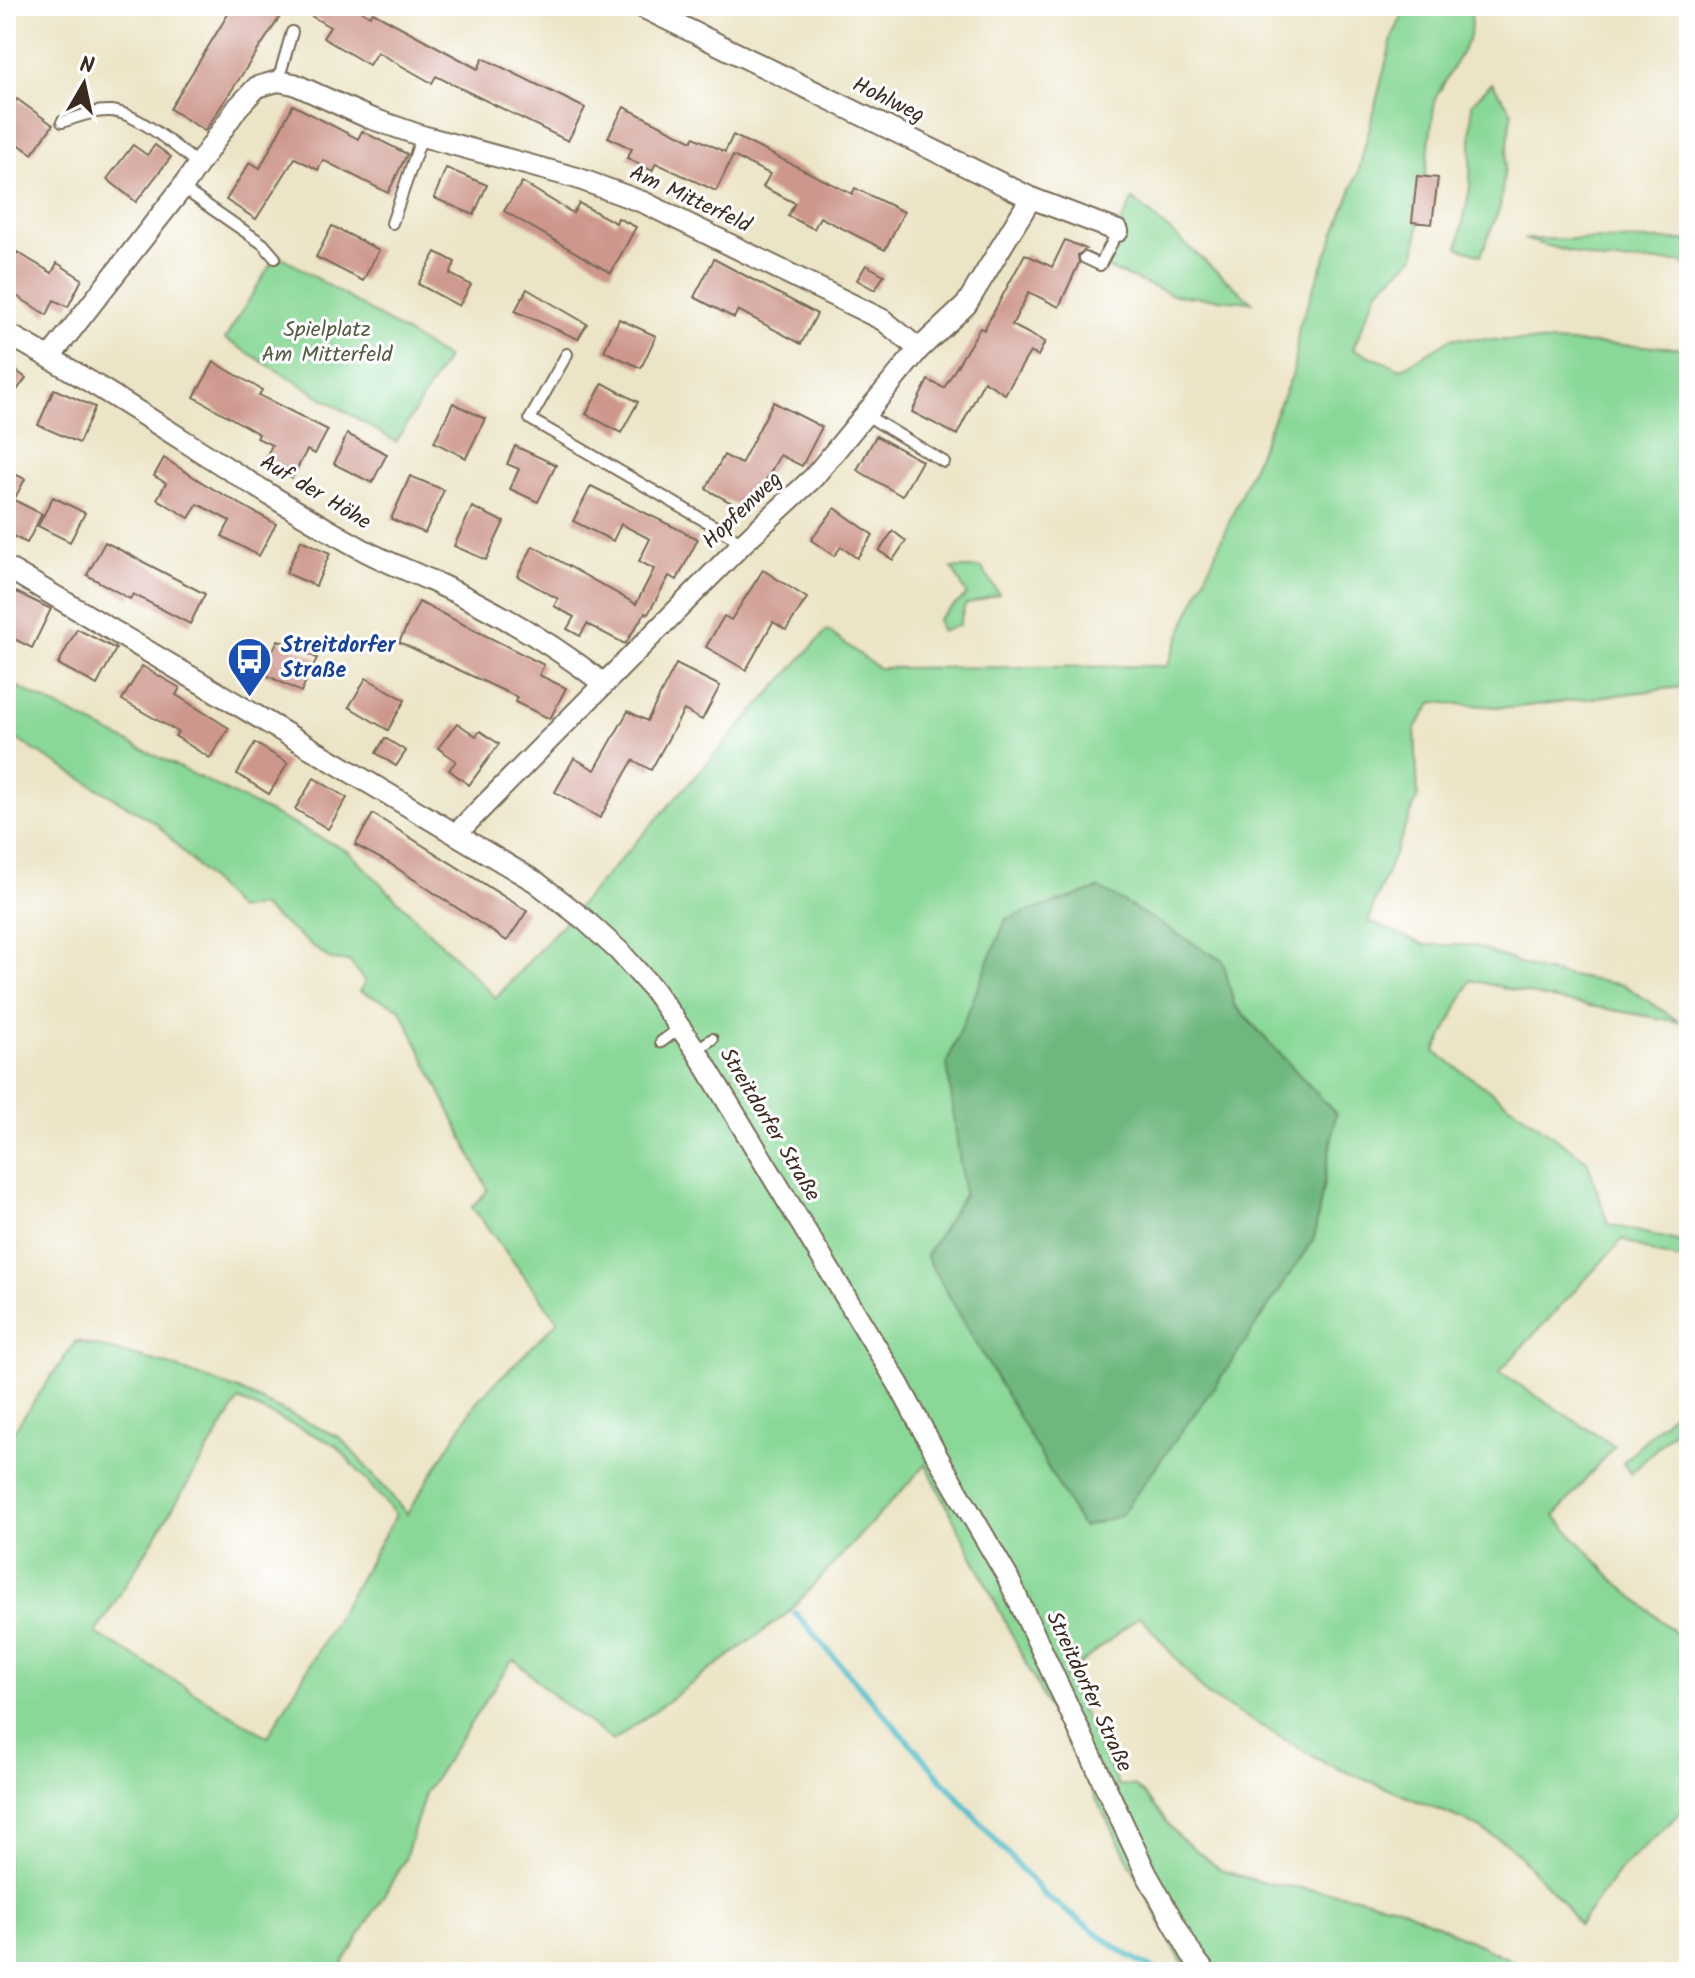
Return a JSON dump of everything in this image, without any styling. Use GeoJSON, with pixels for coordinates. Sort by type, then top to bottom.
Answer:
{"type":"FeatureCollection","features":[{"type":"Feature","properties":{"kind":"street","name":"Hohlweg"},"geometry":{"type":"LineString","coordinates":[[640,6],[1031,198],[1118,231]]}},
{"type":"Feature","properties":{"kind":"street","name":"Am Mitterfeld"},"geometry":{"type":"LineString","coordinates":[[278,81],[294,84],[367,117],[422,136],[577,178],[645,203],[883,320],[919,349]]}},
{"type":"Feature","properties":{"kind":"street"},"geometry":{"type":"LineString","coordinates":[[50,357],[182,188],[249,95],[257,87],[278,81]]}},
{"type":"Feature","properties":{"kind":"street","name":"Hopfenweg"},"geometry":{"type":"LineString","coordinates":[[457,833],[743,543],[813,478],[919,349],[966,305],[1031,198]]}},
{"type":"Feature","properties":{"kind":"street","name":"Auf der Höhe"},"geometry":{"type":"LineString","coordinates":[[6,333],[347,540],[503,617],[557,649],[604,684]]}},
{"type":"Feature","properties":{"kind":"street","name":"Streitdorfer Straße"},"geometry":{"type":"LineString","coordinates":[[6,567],[536,882],[619,951],[652,988],[680,1028],[704,1045],[861,1329],[1007,1576],[1146,1873],[1192,1955],[1205,1972]]}},
{"type":"Feature","properties":{"kind":"lane"},"geometry":{"type":"LineString","coordinates":[[278,81],[292,32]]}},
{"type":"Feature","properties":{"kind":"lane"},"geometry":{"type":"LineString","coordinates":[[62,122],[90,113],[114,111],[145,126],[198,164]]}},
{"type":"Feature","properties":{"kind":"lane"},"geometry":{"type":"LineString","coordinates":[[392,223],[422,136]]}},
{"type":"Feature","properties":{"kind":"lane"},"geometry":{"type":"LineString","coordinates":[[182,188],[263,244],[275,258]]}},
{"type":"Feature","properties":{"kind":"lane"},"geometry":{"type":"LineString","coordinates":[[1085,258],[1100,265],[1118,231]]}},
{"type":"Feature","properties":{"kind":"lane"},"geometry":{"type":"LineString","coordinates":[[567,354],[530,419],[743,543]]}},
{"type":"Feature","properties":{"kind":"lane"},"geometry":{"type":"LineString","coordinates":[[866,415],[944,462]]}},
{"type":"Feature","properties":{"kind":"lane"},"geometry":{"type":"LineString","coordinates":[[661,1042],[680,1028]]}},
{"type":"Feature","properties":{"kind":"green space"},"geometry":{"type":"Polygon","coordinates":[[[1407,6],[1472,6],[1470,37],[1435,99],[1415,256],[1377,291],[1353,349],[1401,369],[1452,338],[1689,348],[1689,686],[1511,708],[1433,702],[1415,729],[1418,796],[1369,922],[1425,945],[1472,945],[1540,971],[1624,985],[1680,1022],[1556,1000],[1471,980],[1435,1052],[1587,1160],[1608,1224],[1689,1244],[1689,1262],[1653,1253],[1623,1239],[1499,1372],[1614,1446],[1555,1516],[1614,1580],[1689,1645],[1689,1805],[1621,1868],[1579,1925],[1563,1903],[1508,1844],[1466,1821],[1325,1763],[1206,1694],[1140,1616],[1065,1676],[1118,1785],[1134,1786],[1145,1795],[1178,1836],[1221,1870],[1264,1883],[1337,1893],[1397,1906],[1522,1965],[1564,1964],[1567,1972],[1194,1972],[1181,1961],[926,1464],[788,1613],[613,1741],[556,1698],[515,1660],[510,1663],[425,1793],[405,1859],[338,1972],[6,1972],[6,1442],[76,1341],[163,1363],[236,1389],[341,1438],[407,1514],[477,1401],[558,1321],[472,1207],[488,1190],[400,1008],[360,991],[365,982],[349,961],[331,960],[260,906],[238,910],[157,824],[6,733],[6,681],[349,852],[496,998],[827,630],[878,668],[1167,666],[1293,373],[1299,326],[1358,173],[1393,35],[1407,6]],[[1222,960],[964,1194],[1083,1527],[1120,1515],[1225,1372],[1314,1238],[1336,1114],[1234,1004],[1222,960]],[[239,1400],[96,1633],[268,1737],[396,1515],[336,1445],[239,1400]]]}},
{"type":"Feature","properties":{"kind":"green space"},"geometry":{"type":"Polygon","coordinates":[[[1492,83],[1512,112],[1500,207],[1481,255],[1458,247],[1470,188],[1472,103],[1492,83]]]}},
{"type":"Feature","properties":{"kind":"green space"},"geometry":{"type":"Polygon","coordinates":[[[1133,199],[1252,302],[1173,295],[1100,265],[1133,199]]]}},
{"type":"Feature","properties":{"kind":"green space"},"geometry":{"type":"Polygon","coordinates":[[[1523,239],[1684,240],[1689,241],[1689,266],[1681,262],[1603,261],[1523,239]]]}},
{"type":"Feature","properties":{"kind":"green space","name":"Spielplatz Am Mitterfeld"},"geometry":{"type":"Polygon","coordinates":[[[277,254],[447,358],[396,442],[225,339],[277,254]]]}},
{"type":"Feature","properties":{"kind":"green space"},"geometry":{"type":"Polygon","coordinates":[[[952,568],[982,568],[999,594],[965,605],[959,625],[941,632],[938,619],[967,595],[952,568]]]}},
{"type":"Feature","properties":{"kind":"green space"},"geometry":{"type":"Polygon","coordinates":[[[1100,888],[1223,961],[1234,1005],[1336,1114],[1314,1238],[1225,1372],[1120,1516],[1082,1527],[926,1256],[964,1194],[947,1063],[1006,919],[1100,888]]]}},
{"type":"Feature","properties":{"kind":"green space"},"geometry":{"type":"Polygon","coordinates":[[[1689,1395],[1689,1415],[1631,1474],[1623,1463],[1689,1395]]]}},
{"type":"Feature","properties":{"kind":"building"},"geometry":{"type":"Polygon","coordinates":[[[233,6],[287,6],[205,131],[170,109],[233,6]]]}},
{"type":"Feature","properties":{"kind":"building"},"geometry":{"type":"Polygon","coordinates":[[[294,6],[353,6],[370,16],[373,12],[478,69],[483,58],[585,108],[568,141],[436,76],[432,83],[377,52],[369,65],[323,38],[330,27],[294,6]]]}},
{"type":"Feature","properties":{"kind":"building"},"geometry":{"type":"Polygon","coordinates":[[[17,99],[53,125],[32,154],[6,135],[6,115],[17,99]]]}},
{"type":"Feature","properties":{"kind":"building"},"geometry":{"type":"Polygon","coordinates":[[[293,105],[358,139],[362,131],[407,154],[388,193],[323,160],[318,170],[295,158],[256,219],[226,200],[250,162],[260,168],[293,105]]]}},
{"type":"Feature","properties":{"kind":"building"},"geometry":{"type":"Polygon","coordinates":[[[624,107],[692,141],[694,137],[725,152],[733,135],[852,194],[855,188],[904,212],[885,250],[820,217],[814,229],[788,216],[795,203],[763,187],[770,174],[733,156],[716,191],[656,163],[652,171],[627,158],[632,149],[608,137],[624,107]]]}},
{"type":"Feature","properties":{"kind":"building"},"geometry":{"type":"Polygon","coordinates":[[[133,145],[147,155],[155,145],[171,157],[136,202],[107,179],[133,145]]]}},
{"type":"Feature","properties":{"kind":"building"},"geometry":{"type":"Polygon","coordinates":[[[446,168],[487,185],[474,215],[434,198],[446,168]]]}},
{"type":"Feature","properties":{"kind":"building"},"geometry":{"type":"Polygon","coordinates":[[[1417,176],[1438,178],[1432,224],[1412,222],[1417,176]]]}},
{"type":"Feature","properties":{"kind":"building"},"geometry":{"type":"Polygon","coordinates":[[[522,182],[573,213],[579,203],[616,223],[618,218],[636,227],[611,273],[504,211],[522,182]]]}},
{"type":"Feature","properties":{"kind":"building"},"geometry":{"type":"Polygon","coordinates":[[[332,226],[379,250],[363,281],[316,257],[332,226]]]}},
{"type":"Feature","properties":{"kind":"building"},"geometry":{"type":"Polygon","coordinates":[[[1065,240],[1086,249],[1078,255],[1079,263],[1059,307],[1029,292],[1012,325],[1045,342],[1038,356],[1030,352],[1005,394],[984,381],[957,435],[912,412],[928,380],[944,388],[980,328],[984,330],[1025,254],[1052,267],[1065,240]]]}},
{"type":"Feature","properties":{"kind":"building"},"geometry":{"type":"Polygon","coordinates":[[[17,252],[52,273],[57,263],[82,279],[68,307],[54,300],[47,315],[18,297],[6,302],[6,270],[17,252]]]}},
{"type":"Feature","properties":{"kind":"building"},"geometry":{"type":"Polygon","coordinates":[[[436,252],[455,262],[450,274],[471,285],[459,306],[418,284],[436,252]]]}},
{"type":"Feature","properties":{"kind":"building"},"geometry":{"type":"Polygon","coordinates":[[[714,259],[817,314],[801,344],[738,310],[734,318],[694,297],[714,259]]]}},
{"type":"Feature","properties":{"kind":"building"},"geometry":{"type":"Polygon","coordinates":[[[866,265],[884,275],[875,290],[857,280],[866,265]]]}},
{"type":"Feature","properties":{"kind":"building"},"geometry":{"type":"Polygon","coordinates":[[[527,289],[587,324],[578,339],[515,311],[527,289]]]}},
{"type":"Feature","properties":{"kind":"building"},"geometry":{"type":"Polygon","coordinates":[[[619,319],[656,336],[641,368],[604,351],[619,319]]]}},
{"type":"Feature","properties":{"kind":"building"},"geometry":{"type":"Polygon","coordinates":[[[214,362],[262,390],[259,395],[328,430],[315,454],[307,450],[292,478],[263,463],[272,445],[257,438],[259,434],[194,397],[214,362]]]}},
{"type":"Feature","properties":{"kind":"building"},"geometry":{"type":"Polygon","coordinates":[[[6,363],[26,378],[6,405],[6,363]]]}},
{"type":"Feature","properties":{"kind":"building"},"geometry":{"type":"Polygon","coordinates":[[[603,383],[638,402],[621,433],[586,414],[603,383]]]}},
{"type":"Feature","properties":{"kind":"building"},"geometry":{"type":"Polygon","coordinates":[[[54,389],[95,407],[79,443],[38,425],[54,389]]]}},
{"type":"Feature","properties":{"kind":"building"},"geometry":{"type":"Polygon","coordinates":[[[773,402],[822,427],[802,466],[780,455],[748,512],[706,489],[724,455],[741,464],[773,402]]]}},
{"type":"Feature","properties":{"kind":"building"},"geometry":{"type":"Polygon","coordinates":[[[453,403],[485,419],[466,458],[434,442],[453,403]]]}},
{"type":"Feature","properties":{"kind":"building"},"geometry":{"type":"Polygon","coordinates":[[[347,434],[387,454],[372,483],[334,464],[347,434]]]}},
{"type":"Feature","properties":{"kind":"building"},"geometry":{"type":"Polygon","coordinates":[[[876,436],[922,461],[902,496],[857,470],[876,436]]]}},
{"type":"Feature","properties":{"kind":"building"},"geometry":{"type":"Polygon","coordinates":[[[515,446],[556,465],[538,502],[510,489],[519,469],[507,464],[515,446]]]}},
{"type":"Feature","properties":{"kind":"building"},"geometry":{"type":"Polygon","coordinates":[[[164,458],[276,524],[259,556],[222,536],[230,521],[198,504],[189,518],[157,499],[166,483],[154,476],[164,458]]]}},
{"type":"Feature","properties":{"kind":"building"},"geometry":{"type":"Polygon","coordinates":[[[6,470],[25,479],[14,500],[42,514],[27,543],[6,533],[6,470]]]}},
{"type":"Feature","properties":{"kind":"building"},"geometry":{"type":"Polygon","coordinates":[[[410,476],[444,490],[425,533],[391,519],[410,476]]]}},
{"type":"Feature","properties":{"kind":"building"},"geometry":{"type":"Polygon","coordinates":[[[591,486],[698,539],[677,580],[669,576],[648,614],[645,613],[625,644],[587,624],[580,636],[567,629],[574,617],[554,606],[558,599],[517,576],[533,546],[636,604],[654,569],[639,561],[650,539],[621,524],[613,541],[573,521],[591,486]]]}},
{"type":"Feature","properties":{"kind":"building"},"geometry":{"type":"Polygon","coordinates":[[[53,497],[85,513],[70,542],[38,526],[53,497]]]}},
{"type":"Feature","properties":{"kind":"building"},"geometry":{"type":"Polygon","coordinates":[[[472,507],[504,522],[486,560],[454,546],[472,507]]]}},
{"type":"Feature","properties":{"kind":"building"},"geometry":{"type":"Polygon","coordinates":[[[835,508],[873,535],[857,558],[841,547],[834,556],[811,540],[835,508]]]}},
{"type":"Feature","properties":{"kind":"building"},"geometry":{"type":"Polygon","coordinates":[[[893,531],[906,541],[893,560],[879,551],[893,531]]]}},
{"type":"Feature","properties":{"kind":"building"},"geometry":{"type":"Polygon","coordinates":[[[301,540],[330,553],[316,586],[286,573],[301,540]]]}},
{"type":"Feature","properties":{"kind":"building"},"geometry":{"type":"Polygon","coordinates":[[[105,542],[205,594],[190,624],[133,594],[130,599],[87,575],[105,542]]]}},
{"type":"Feature","properties":{"kind":"building"},"geometry":{"type":"Polygon","coordinates":[[[763,570],[807,598],[786,630],[773,622],[746,670],[706,647],[724,616],[731,620],[763,570]]]}},
{"type":"Feature","properties":{"kind":"building"},"geometry":{"type":"Polygon","coordinates":[[[16,592],[51,609],[32,648],[6,635],[6,612],[16,592]]]}},
{"type":"Feature","properties":{"kind":"building"},"geometry":{"type":"Polygon","coordinates":[[[419,602],[544,665],[539,675],[566,688],[550,719],[515,702],[517,697],[399,642],[419,602]]]}},
{"type":"Feature","properties":{"kind":"building"},"geometry":{"type":"Polygon","coordinates":[[[77,629],[116,649],[97,685],[58,664],[77,629]]]}},
{"type":"Feature","properties":{"kind":"building"},"geometry":{"type":"Polygon","coordinates":[[[278,640],[317,658],[301,692],[262,673],[278,640]]]}},
{"type":"Feature","properties":{"kind":"building"},"geometry":{"type":"Polygon","coordinates":[[[676,664],[720,686],[702,720],[684,710],[651,770],[633,760],[600,818],[555,792],[574,758],[595,770],[628,711],[647,721],[676,664]]]}},
{"type":"Feature","properties":{"kind":"building"},"geometry":{"type":"Polygon","coordinates":[[[142,666],[180,688],[176,695],[229,728],[210,758],[175,736],[178,732],[122,700],[142,666]]]}},
{"type":"Feature","properties":{"kind":"building"},"geometry":{"type":"Polygon","coordinates":[[[366,678],[405,700],[388,730],[349,707],[366,678]]]}},
{"type":"Feature","properties":{"kind":"building"},"geometry":{"type":"Polygon","coordinates":[[[457,723],[476,736],[480,731],[499,744],[469,785],[449,770],[456,761],[438,748],[457,723]]]}},
{"type":"Feature","properties":{"kind":"building"},"geometry":{"type":"Polygon","coordinates":[[[385,738],[406,751],[396,766],[376,753],[385,738]]]}},
{"type":"Feature","properties":{"kind":"building"},"geometry":{"type":"Polygon","coordinates":[[[255,743],[288,763],[269,794],[237,774],[255,743]]]}},
{"type":"Feature","properties":{"kind":"building"},"geometry":{"type":"Polygon","coordinates":[[[314,778],[347,798],[328,829],[295,809],[314,778]]]}},
{"type":"Feature","properties":{"kind":"building"},"geometry":{"type":"Polygon","coordinates":[[[373,814],[527,911],[507,941],[389,863],[355,845],[373,814]]]}},
{"type":"Feature","properties":{"kind":"waterway"},"geometry":{"type":"LineString","coordinates":[[795,1613],[1043,1894],[1124,1953],[1158,1972]]}},
{"type":"Feature","properties":{"kind":"place","name":"Streitdorfer Straße"},"geometry":{"type":"Point","coordinates":[250,698]}}]}
